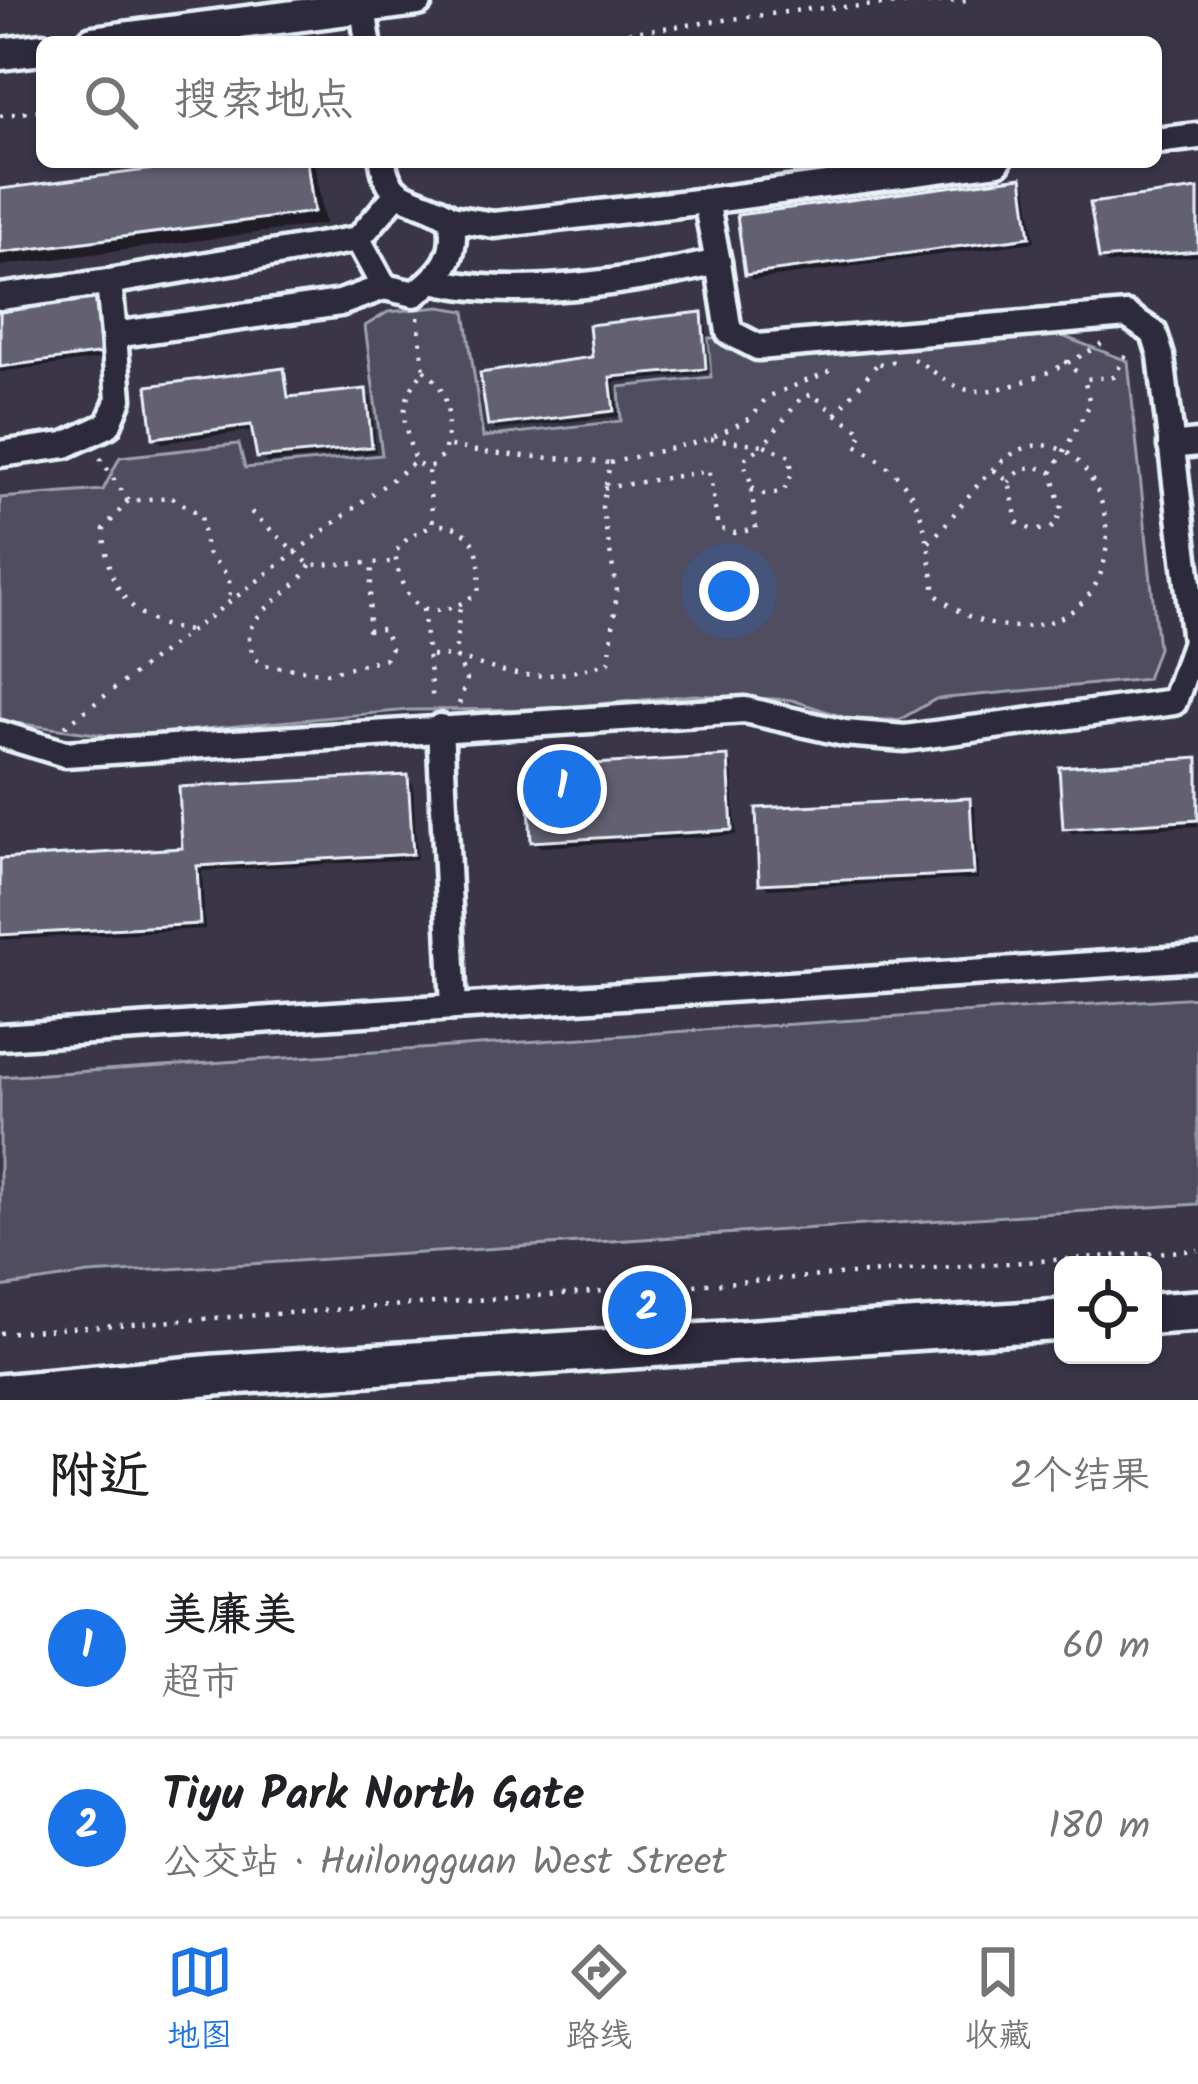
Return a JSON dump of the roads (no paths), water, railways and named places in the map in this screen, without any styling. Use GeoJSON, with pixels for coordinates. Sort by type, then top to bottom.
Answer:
{"type":"FeatureCollection","features":[{"type":"Feature","properties":{"kind":"main road"},"geometry":{"type":"LineString","coordinates":[[1162,1313],[1198,1311]]}},
{"type":"Feature","properties":{"kind":"main road"},"geometry":{"type":"LineString","coordinates":[[0,1396],[216,1375],[1054,1321]]}},
{"type":"Feature","properties":{"kind":"street"},"geometry":{"type":"LineString","coordinates":[[138,36],[417,0]]}},
{"type":"Feature","properties":{"kind":"street"},"geometry":{"type":"LineString","coordinates":[[363,7],[367,36]]}},
{"type":"Feature","properties":{"kind":"street"},"geometry":{"type":"LineString","coordinates":[[0,54],[36,50]]}},
{"type":"Feature","properties":{"kind":"street"},"geometry":{"type":"LineString","coordinates":[[1162,140],[1198,136]]}},
{"type":"Feature","properties":{"kind":"street"},"geometry":{"type":"LineString","coordinates":[[384,168],[386,184],[396,195],[430,203],[451,218],[494,225],[952,168]]}},
{"type":"Feature","properties":{"kind":"street"},"geometry":{"type":"LineString","coordinates":[[0,297],[358,239],[396,195]]}},
{"type":"Feature","properties":{"kind":"street"},"geometry":{"type":"LineString","coordinates":[[0,734],[65,754],[746,710],[844,733],[905,738],[1174,702],[1196,642],[1154,333],[1127,316],[758,347],[729,332],[706,200]]}},
{"type":"Feature","properties":{"kind":"street"},"geometry":{"type":"LineString","coordinates":[[424,287],[444,272],[455,239],[451,218]]}},
{"type":"Feature","properties":{"kind":"street"},"geometry":{"type":"LineString","coordinates":[[358,239],[385,287]]}},
{"type":"Feature","properties":{"kind":"street"},"geometry":{"type":"LineString","coordinates":[[114,335],[340,303],[385,287],[521,290],[718,262]]}},
{"type":"Feature","properties":{"kind":"street"},"geometry":{"type":"LineString","coordinates":[[0,454],[65,445],[108,425],[119,399],[109,282]]}},
{"type":"Feature","properties":{"kind":"street"},"geometry":{"type":"LineString","coordinates":[[1171,446],[1198,443]]}},
{"type":"Feature","properties":{"kind":"street"},"geometry":{"type":"LineString","coordinates":[[440,727],[454,1006]]}},
{"type":"Feature","properties":{"kind":"street"},"geometry":{"type":"LineString","coordinates":[[0,1036],[1198,958]]}},
{"type":"Feature","properties":{"kind":"place","name":"美廉美"},"geometry":{"type":"Point","coordinates":[562,789]}},
{"type":"Feature","properties":{"kind":"place","name":"Tiyu Park North Gate"},"geometry":{"type":"Point","coordinates":[647,1310]}}]}
